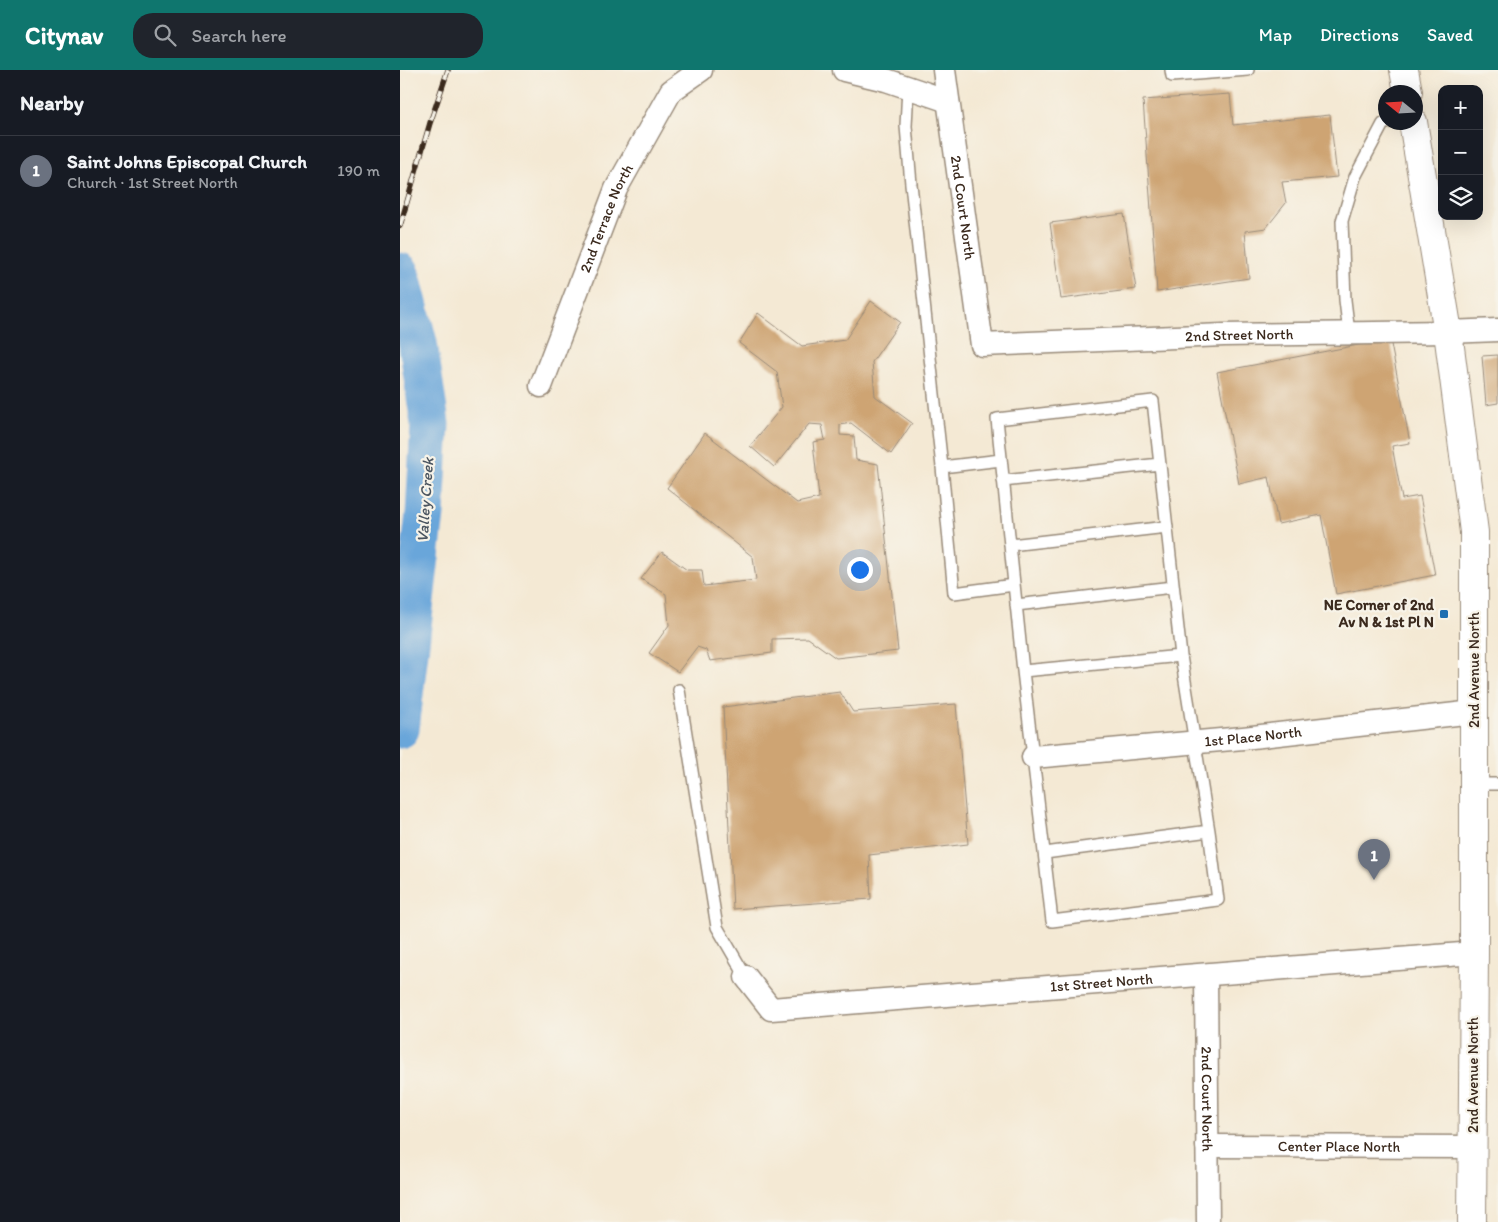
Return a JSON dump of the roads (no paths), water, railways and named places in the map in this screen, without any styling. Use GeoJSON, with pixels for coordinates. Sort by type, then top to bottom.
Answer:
{"type":"FeatureCollection","features":[{"type":"Feature","properties":{"kind":"street","name":"2nd Terrace North"},"geometry":{"type":"LineString","coordinates":[[541,386],[616,189],[671,91],[701,70]]}},
{"type":"Feature","properties":{"kind":"street"},"geometry":{"type":"LineString","coordinates":[[844,70],[886,80],[948,101]]}},
{"type":"Feature","properties":{"kind":"street","name":"2nd Court North"},"geometry":{"type":"LineString","coordinates":[[944,70],[982,345]]}},
{"type":"Feature","properties":{"kind":"street"},"geometry":{"type":"LineString","coordinates":[[1404,70],[1407,85]]}},
{"type":"Feature","properties":{"kind":"street","name":"2nd Avenue North"},"geometry":{"type":"LineString","coordinates":[[1414,130],[1448,332],[1474,532],[1474,712],[1486,784],[1474,952],[1472,1222]]}},
{"type":"Feature","properties":{"kind":"street","name":"2nd Street North"},"geometry":{"type":"LineString","coordinates":[[982,345],[1224,335],[1498,330]]}},
{"type":"Feature","properties":{"kind":"street","name":"1st Place North"},"geometry":{"type":"LineString","coordinates":[[1033,757],[1195,742],[1474,712]]}},
{"type":"Feature","properties":{"kind":"street","name":"1st Street North"},"geometry":{"type":"LineString","coordinates":[[746,978],[771,1009],[1474,952]]}},
{"type":"Feature","properties":{"kind":"street","name":"2nd Court North"},"geometry":{"type":"LineString","coordinates":[[1206,975],[1208,1222]]}},
{"type":"Feature","properties":{"kind":"street","name":"Center Place North"},"geometry":{"type":"LineString","coordinates":[[1207,1146],[1473,1147]]}},
{"type":"Feature","properties":{"kind":"lane"},"geometry":{"type":"LineString","coordinates":[[1171,70],[1172,76],[1248,70]]}},
{"type":"Feature","properties":{"kind":"lane"},"geometry":{"type":"LineString","coordinates":[[908,88],[906,126],[911,184],[954,593],[1014,586]]}},
{"type":"Feature","properties":{"kind":"lane"},"geometry":{"type":"LineString","coordinates":[[1349,333],[1345,300],[1342,221],[1355,177],[1380,130]]}},
{"type":"Feature","properties":{"kind":"lane"},"geometry":{"type":"LineString","coordinates":[[1153,401],[1181,656],[1218,900],[1052,921],[1001,460],[997,419],[1153,401]]}},
{"type":"Feature","properties":{"kind":"lane"},"geometry":{"type":"LineString","coordinates":[[942,467],[1001,460]]}},
{"type":"Feature","properties":{"kind":"lane"},"geometry":{"type":"LineString","coordinates":[[1003,481],[1160,464]]}},
{"type":"Feature","properties":{"kind":"lane"},"geometry":{"type":"LineString","coordinates":[[1010,545],[1167,528]]}},
{"type":"Feature","properties":{"kind":"lane"},"geometry":{"type":"LineString","coordinates":[[1016,605],[1173,587]]}},
{"type":"Feature","properties":{"kind":"lane"},"geometry":{"type":"LineString","coordinates":[[1023,671],[1181,656]]}},
{"type":"Feature","properties":{"kind":"lane"},"geometry":{"type":"LineString","coordinates":[[679,690],[717,927],[746,978]]}},
{"type":"Feature","properties":{"kind":"lane"},"geometry":{"type":"LineString","coordinates":[[1044,853],[1209,831]]}},
{"type":"Feature","properties":{"kind":"waterway","name":"Valley Creek"},"geometry":{"type":"LineString","coordinates":[[400,272],[418,343],[430,424],[425,514],[400,729]]}},
{"type":"Feature","properties":{"kind":"railway"},"geometry":{"type":"LineString","coordinates":[[400,226],[430,123],[448,70]]}},
{"type":"Feature","properties":{"kind":"place","name":"NE Corner of 2nd Av N & 1st Pl N"},"geometry":{"type":"Point","coordinates":[1444,614]}},
{"type":"Feature","properties":{"kind":"place","name":"Saint Johns Episcopal Church"},"geometry":{"type":"Point","coordinates":[1374,880]}}]}
